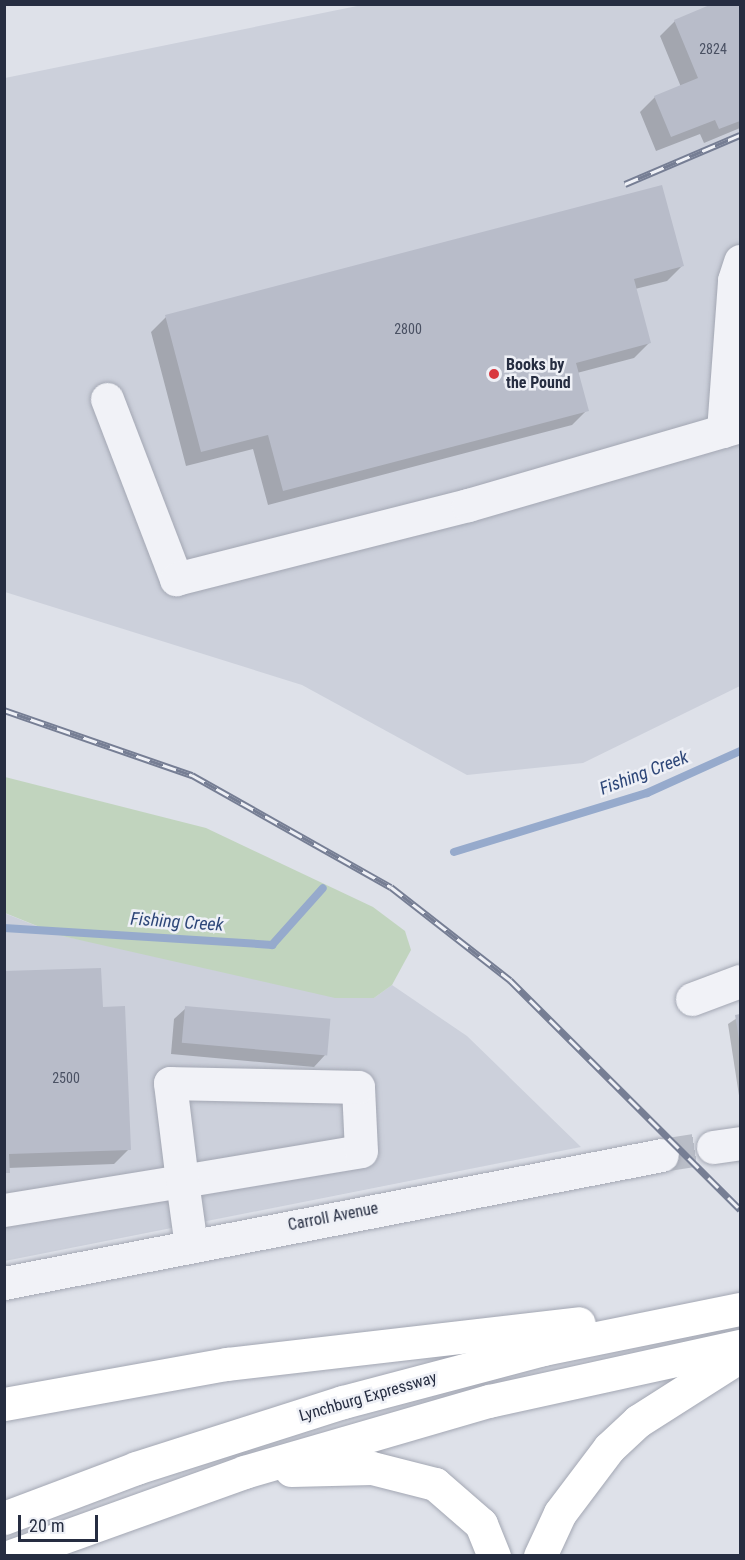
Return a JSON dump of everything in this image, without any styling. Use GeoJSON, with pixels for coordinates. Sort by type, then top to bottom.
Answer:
{"type":"FeatureCollection","features":[{"type":"Feature","properties":{"kind":"highway","name":"Lynchburg Expressway"},"geometry":{"type":"LineString","coordinates":[[4,1518],[136,1468],[343,1402],[543,1349],[677,1320],[741,1309]]}},
{"type":"Feature","properties":{"kind":"highway"},"geometry":{"type":"LineString","coordinates":[[4,1404],[239,1362],[567,1323],[677,1320]]}},
{"type":"Feature","properties":{"kind":"highway"},"geometry":{"type":"LineString","coordinates":[[11,1556],[244,1472],[489,1401],[741,1346]]}},
{"type":"Feature","properties":{"kind":"highway"},"geometry":{"type":"LineString","coordinates":[[540,1556],[560,1513],[609,1448],[638,1421],[741,1356]]}},
{"type":"Feature","properties":{"kind":"highway"},"geometry":{"type":"LineString","coordinates":[[244,1472],[372,1468],[408,1474],[459,1500],[481,1524],[495,1556]]}},
{"type":"Feature","properties":{"kind":"street"},"geometry":{"type":"LineString","coordinates":[[107,399],[176,579],[468,506],[732,429],[734,280],[741,261]]}},
{"type":"Feature","properties":{"kind":"street"},"geometry":{"type":"LineString","coordinates":[[692,999],[741,981]]}},
{"type":"Feature","properties":{"kind":"street"},"geometry":{"type":"LineString","coordinates":[[4,1210],[182,1182],[361,1151],[358,1087],[170,1083],[182,1182],[191,1246]]}},
{"type":"Feature","properties":{"kind":"street","name":"Carroll Avenue"},"geometry":{"type":"LineString","coordinates":[[4,1283],[662,1155]]}},
{"type":"Feature","properties":{"kind":"shaded area"},"geometry":{"type":"Polygon","coordinates":[[[362,5],[740,5],[740,686],[583,763],[467,775],[302,685],[5,592],[5,78],[362,5]]]}},
{"type":"Feature","properties":{"kind":"shaded area"},"geometry":{"type":"Polygon","coordinates":[[[4,913],[62,936],[374,998],[392,985],[467,1036],[581,1147],[5,1261],[4,913]]]}},
{"type":"Feature","properties":{"kind":"green space"},"geometry":{"type":"Polygon","coordinates":[[[5,777],[206,828],[373,907],[405,931],[411,950],[392,985],[374,998],[335,998],[62,936],[5,913],[5,777]]]}},
{"type":"Feature","properties":{"kind":"building"},"geometry":{"type":"Polygon","coordinates":[[[712,4],[740,4],[740,121],[719,129],[715,120],[671,137],[654,96],[698,78],[674,20],[712,4]]]}},
{"type":"Feature","properties":{"kind":"building"},"geometry":{"type":"Polygon","coordinates":[[[662,185],[684,266],[634,279],[651,343],[576,363],[589,411],[283,491],[268,435],[201,452],[165,315],[662,185]]]}},
{"type":"Feature","properties":{"kind":"building"},"geometry":{"type":"Polygon","coordinates":[[[101,968],[103,1007],[125,1006],[131,1150],[9,1154],[10,1173],[4,1173],[4,971],[101,968]]]}},
{"type":"Feature","properties":{"kind":"building"},"geometry":{"type":"Polygon","coordinates":[[[185,1006],[330,1019],[327,1056],[182,1043],[185,1006]]]}},
{"type":"Feature","properties":{"kind":"building"},"geometry":{"type":"Polygon","coordinates":[[[740,1014],[740,1039],[739,1039],[735,1015],[740,1014]]]}},
{"type":"Feature","properties":{"kind":"waterway","name":"Fishing Creek"},"geometry":{"type":"LineString","coordinates":[[454,852],[647,793],[740,751]]}},
{"type":"Feature","properties":{"kind":"waterway","name":"Fishing Creek"},"geometry":{"type":"LineString","coordinates":[[4,928],[272,945],[323,888]]}},
{"type":"Feature","properties":{"kind":"tunnel"},"geometry":{"type":"LineString","coordinates":[[662,1155],[713,1147]]}},
{"type":"Feature","properties":{"kind":"railway"},"geometry":{"type":"LineString","coordinates":[[625,184],[740,135]]}},
{"type":"Feature","properties":{"kind":"railway"},"geometry":{"type":"LineString","coordinates":[[4,710],[192,775],[391,887],[510,980],[740,1209]]}},
{"type":"Feature","properties":{"kind":"place","name":"Books by the Pound"},"geometry":{"type":"Point","coordinates":[494,374]}}]}
